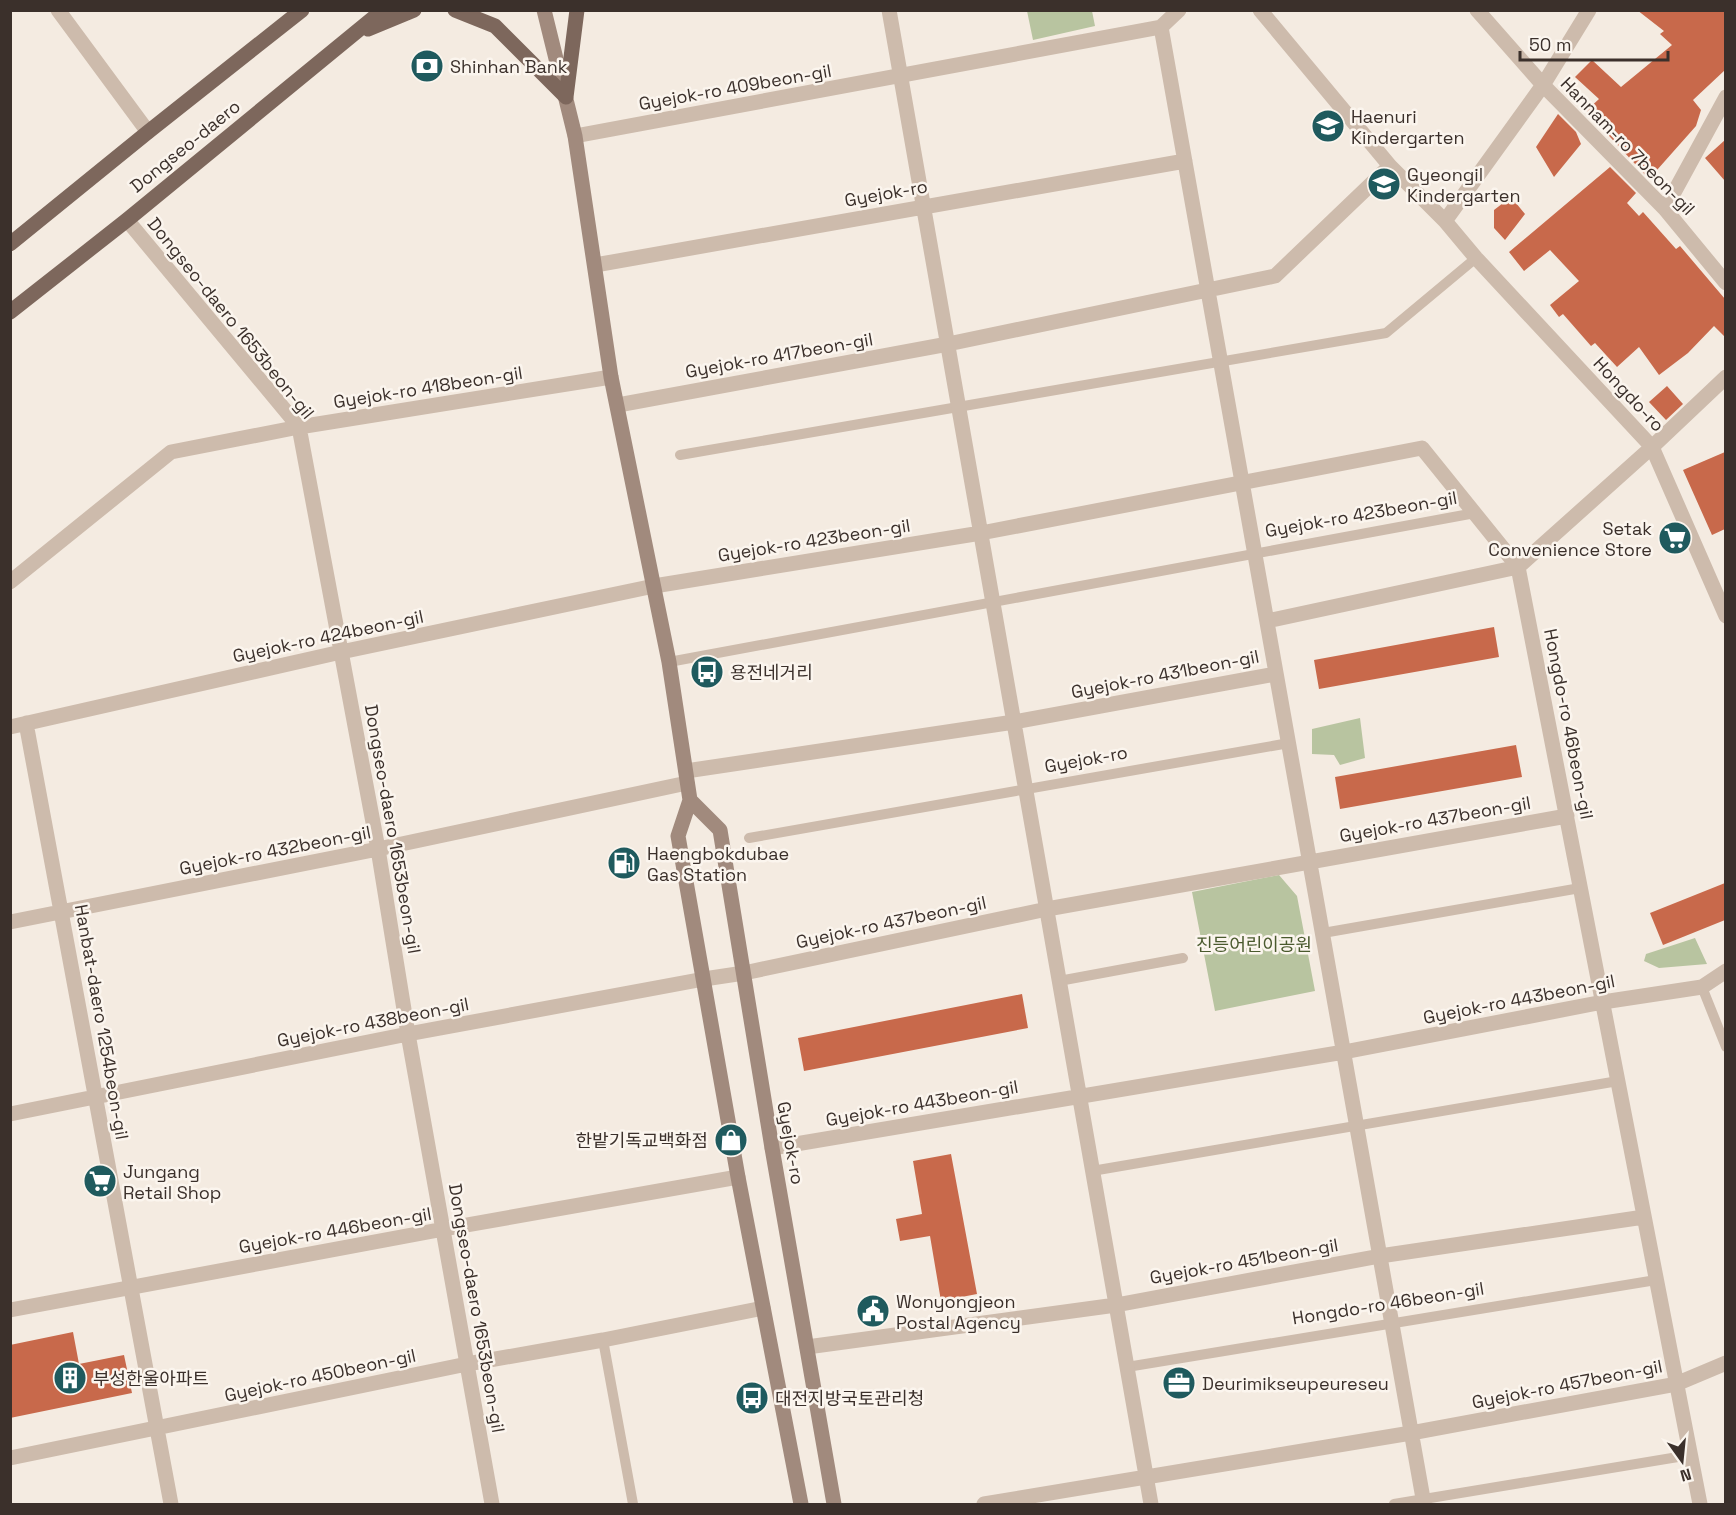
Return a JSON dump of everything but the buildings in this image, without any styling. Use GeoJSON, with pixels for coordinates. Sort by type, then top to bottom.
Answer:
{"type":"FeatureCollection","features":[{"type":"Feature","properties":{"kind":"main road","name":"Dongseo-daero"},"geometry":{"type":"LineString","coordinates":[[10,244],[302,10]]}},
{"type":"Feature","properties":{"kind":"main road","name":"Dongseo-daero"},"geometry":{"type":"LineString","coordinates":[[10,312],[127,220],[383,10]]}},
{"type":"Feature","properties":{"kind":"main road"},"geometry":{"type":"LineString","coordinates":[[352,35],[414,10]]}},
{"type":"Feature","properties":{"kind":"main road"},"geometry":{"type":"LineString","coordinates":[[455,10],[495,26],[567,98]]}},
{"type":"Feature","properties":{"kind":"main road"},"geometry":{"type":"LineString","coordinates":[[544,10],[575,136],[611,377],[669,662],[690,800],[678,836],[738,1177],[801,1504]]}},
{"type":"Feature","properties":{"kind":"main road"},"geometry":{"type":"LineString","coordinates":[[567,98],[577,10]]}},
{"type":"Feature","properties":{"kind":"main road","name":"Gyejok-ro"},"geometry":{"type":"LineString","coordinates":[[690,800],[720,831],[834,1504]]}},
{"type":"Feature","properties":{"kind":"street"},"geometry":{"type":"LineString","coordinates":[[58,10],[148,132]]}},
{"type":"Feature","properties":{"kind":"street"},"geometry":{"type":"LineString","coordinates":[[889,10],[1151,1504]]}},
{"type":"Feature","properties":{"kind":"street"},"geometry":{"type":"LineString","coordinates":[[1179,10],[1161,27],[1243,484]]}},
{"type":"Feature","properties":{"kind":"street","name":"Hongdo-ro"},"geometry":{"type":"LineString","coordinates":[[1260,10],[1390,166],[1446,221],[1476,258],[1652,447],[1725,616]]}},
{"type":"Feature","properties":{"kind":"street","name":"Hannam-ro 7beon-gil"},"geometry":{"type":"LineString","coordinates":[[1477,10],[1543,85],[1665,209],[1725,283]]}},
{"type":"Feature","properties":{"kind":"street"},"geometry":{"type":"LineString","coordinates":[[1446,221],[1543,85],[1589,10]]}},
{"type":"Feature","properties":{"kind":"street","name":"Gyejok-ro 409beon-gil"},"geometry":{"type":"LineString","coordinates":[[575,136],[1161,27]]}},
{"type":"Feature","properties":{"kind":"street"},"geometry":{"type":"LineString","coordinates":[[1665,209],[1725,97]]}},
{"type":"Feature","properties":{"kind":"street","name":"Gyejok-ro"},"geometry":{"type":"LineString","coordinates":[[595,265],[1185,161]]}},
{"type":"Feature","properties":{"kind":"street","name":"Gyejok-ro 417beon-gil"},"geometry":{"type":"LineString","coordinates":[[618,405],[948,344],[1275,276],[1390,166]]}},
{"type":"Feature","properties":{"kind":"street","name":"Dongseo-daero 1653beon-gil"},"geometry":{"type":"LineString","coordinates":[[127,220],[299,427],[378,849],[408,1034],[492,1504]]}},
{"type":"Feature","properties":{"kind":"street","name":"Gyejok-ro 418beon-gil"},"geometry":{"type":"LineString","coordinates":[[10,582],[171,452],[299,427],[611,377]]}},
{"type":"Feature","properties":{"kind":"street"},"geometry":{"type":"LineString","coordinates":[[1267,621],[1518,567],[1652,447],[1725,377]]}},
{"type":"Feature","properties":{"kind":"street","name":"Gyejok-ro 423beon-gil"},"geometry":{"type":"LineString","coordinates":[[654,586],[981,533],[1422,448],[1518,567]]}},
{"type":"Feature","properties":{"kind":"street","name":"Gyejok-ro 423beon-gil"},"geometry":{"type":"LineString","coordinates":[[1243,484],[1276,674]]}},
{"type":"Feature","properties":{"kind":"street","name":"Hongdo-ro 46beon-gil"},"geometry":{"type":"LineString","coordinates":[[1518,567],[1700,1504]]}},
{"type":"Feature","properties":{"kind":"street","name":"Gyejok-ro 424beon-gil"},"geometry":{"type":"LineString","coordinates":[[10,726],[341,652],[654,586]]}},
{"type":"Feature","properties":{"kind":"street","name":"Gyejok-ro 431beon-gil"},"geometry":{"type":"LineString","coordinates":[[686,777],[1014,722],[1276,674],[1310,862]]}},
{"type":"Feature","properties":{"kind":"street","name":"Hanbat-daero 1254beon-gil"},"geometry":{"type":"LineString","coordinates":[[26,723],[171,1504]]}},
{"type":"Feature","properties":{"kind":"street","name":"Gyejok-ro 432beon-gil"},"geometry":{"type":"LineString","coordinates":[[10,922],[378,849],[686,777]]}},
{"type":"Feature","properties":{"kind":"street","name":"Gyejok-ro 437beon-gil"},"geometry":{"type":"LineString","coordinates":[[744,974],[1047,909],[1567,816]]}},
{"type":"Feature","properties":{"kind":"street"},"geometry":{"type":"LineString","coordinates":[[1310,862],[1424,1502]]}},
{"type":"Feature","properties":{"kind":"street","name":"Gyejok-ro 443beon-gil"},"geometry":{"type":"LineString","coordinates":[[772,1148],[1344,1052],[1603,1002],[1702,987],[1725,971]]}},
{"type":"Feature","properties":{"kind":"street","name":"Gyejok-ro 438beon-gil"},"geometry":{"type":"LineString","coordinates":[[10,1114],[408,1034],[704,979],[744,974]]}},
{"type":"Feature","properties":{"kind":"street","name":"Gyejok-ro 446beon-gil"},"geometry":{"type":"LineString","coordinates":[[10,1310],[738,1177]]}},
{"type":"Feature","properties":{"kind":"street","name":"Gyejok-ro 451beon-gil"},"geometry":{"type":"LineString","coordinates":[[807,1347],[1116,1305],[1380,1256],[1644,1216]]}},
{"type":"Feature","properties":{"kind":"street","name":"Gyejok-ro 450beon-gil"},"geometry":{"type":"LineString","coordinates":[[10,1458],[467,1364],[763,1308]]}},
{"type":"Feature","properties":{"kind":"street","name":"Gyejok-ro 457beon-gil"},"geometry":{"type":"LineString","coordinates":[[984,1504],[1146,1479],[1676,1384],[1725,1363]]}},
{"type":"Feature","properties":{"kind":"lane"},"geometry":{"type":"LineString","coordinates":[[680,454],[1386,333],[1476,258]]}},
{"type":"Feature","properties":{"kind":"lane","name":"Gyejok-ro 423beon-gil"},"geometry":{"type":"LineString","coordinates":[[1255,554],[1475,513]]}},
{"type":"Feature","properties":{"kind":"lane"},"geometry":{"type":"LineString","coordinates":[[669,662],[1255,554]]}},
{"type":"Feature","properties":{"kind":"lane","name":"Gyejok-ro"},"geometry":{"type":"LineString","coordinates":[[748,838],[1289,743]]}},
{"type":"Feature","properties":{"kind":"lane"},"geometry":{"type":"LineString","coordinates":[[1323,933],[1581,888]]}},
{"type":"Feature","properties":{"kind":"lane"},"geometry":{"type":"LineString","coordinates":[[1059,981],[1183,958]]}},
{"type":"Feature","properties":{"kind":"lane"},"geometry":{"type":"LineString","coordinates":[[1702,987],[1725,1047]]}},
{"type":"Feature","properties":{"kind":"lane"},"geometry":{"type":"LineString","coordinates":[[1092,1171],[1618,1081]]}},
{"type":"Feature","properties":{"kind":"lane","name":"Hongdo-ro 46beon-gil"},"geometry":{"type":"LineString","coordinates":[[1127,1367],[1656,1280]]}},
{"type":"Feature","properties":{"kind":"lane"},"geometry":{"type":"LineString","coordinates":[[603,1340],[633,1504]]}},
{"type":"Feature","properties":{"kind":"lane"},"geometry":{"type":"LineString","coordinates":[[1394,1504],[1424,1502],[1690,1455]]}},
{"type":"Feature","properties":{"kind":"green space"},"geometry":{"type":"Polygon","coordinates":[[[1027,11],[1092,11],[1095,26],[1033,40],[1027,11]]]}},
{"type":"Feature","properties":{"kind":"green space"},"geometry":{"type":"Polygon","coordinates":[[[1360,718],[1365,758],[1340,765],[1334,755],[1312,754],[1312,729],[1360,718]]]}},
{"type":"Feature","properties":{"kind":"green space","name":"진등어린이공원"},"geometry":{"type":"Polygon","coordinates":[[[1279,875],[1297,896],[1315,991],[1215,1011],[1192,892],[1279,875]]]}},
{"type":"Feature","properties":{"kind":"green space"},"geometry":{"type":"Polygon","coordinates":[[[1695,938],[1707,964],[1659,968],[1644,961],[1646,954],[1695,938]]]}},
{"type":"Feature","properties":{"kind":"place","name":"Shinhan Bank"},"geometry":{"type":"Point","coordinates":[427,66]}},
{"type":"Feature","properties":{"kind":"place","name":"Haenuri Kindergarten"},"geometry":{"type":"Point","coordinates":[1328,126]}},
{"type":"Feature","properties":{"kind":"place","name":"Gyeongil Kindergarten"},"geometry":{"type":"Point","coordinates":[1384,184]}},
{"type":"Feature","properties":{"kind":"place","name":"Setak Convenience Store"},"geometry":{"type":"Point","coordinates":[1675,538]}},
{"type":"Feature","properties":{"kind":"place","name":"용전네거리"},"geometry":{"type":"Point","coordinates":[707,672]}},
{"type":"Feature","properties":{"kind":"place","name":"Haengbokdubae Gas Station"},"geometry":{"type":"Point","coordinates":[624,863]}},
{"type":"Feature","properties":{"kind":"place","name":"한밭기독교백화점"},"geometry":{"type":"Point","coordinates":[731,1140]}},
{"type":"Feature","properties":{"kind":"place","name":"Jungang Retail Shop"},"geometry":{"type":"Point","coordinates":[100,1181]}},
{"type":"Feature","properties":{"kind":"place","name":"Wonyongjeon Postal Agency"},"geometry":{"type":"Point","coordinates":[873,1311]}},
{"type":"Feature","properties":{"kind":"place","name":"부성한울아파트"},"geometry":{"type":"Point","coordinates":[70,1378]}},
{"type":"Feature","properties":{"kind":"place","name":"Deurimikseupeureseu"},"geometry":{"type":"Point","coordinates":[1179,1383]}},
{"type":"Feature","properties":{"kind":"place","name":"대전지방국토관리청"},"geometry":{"type":"Point","coordinates":[752,1398]}}]}
